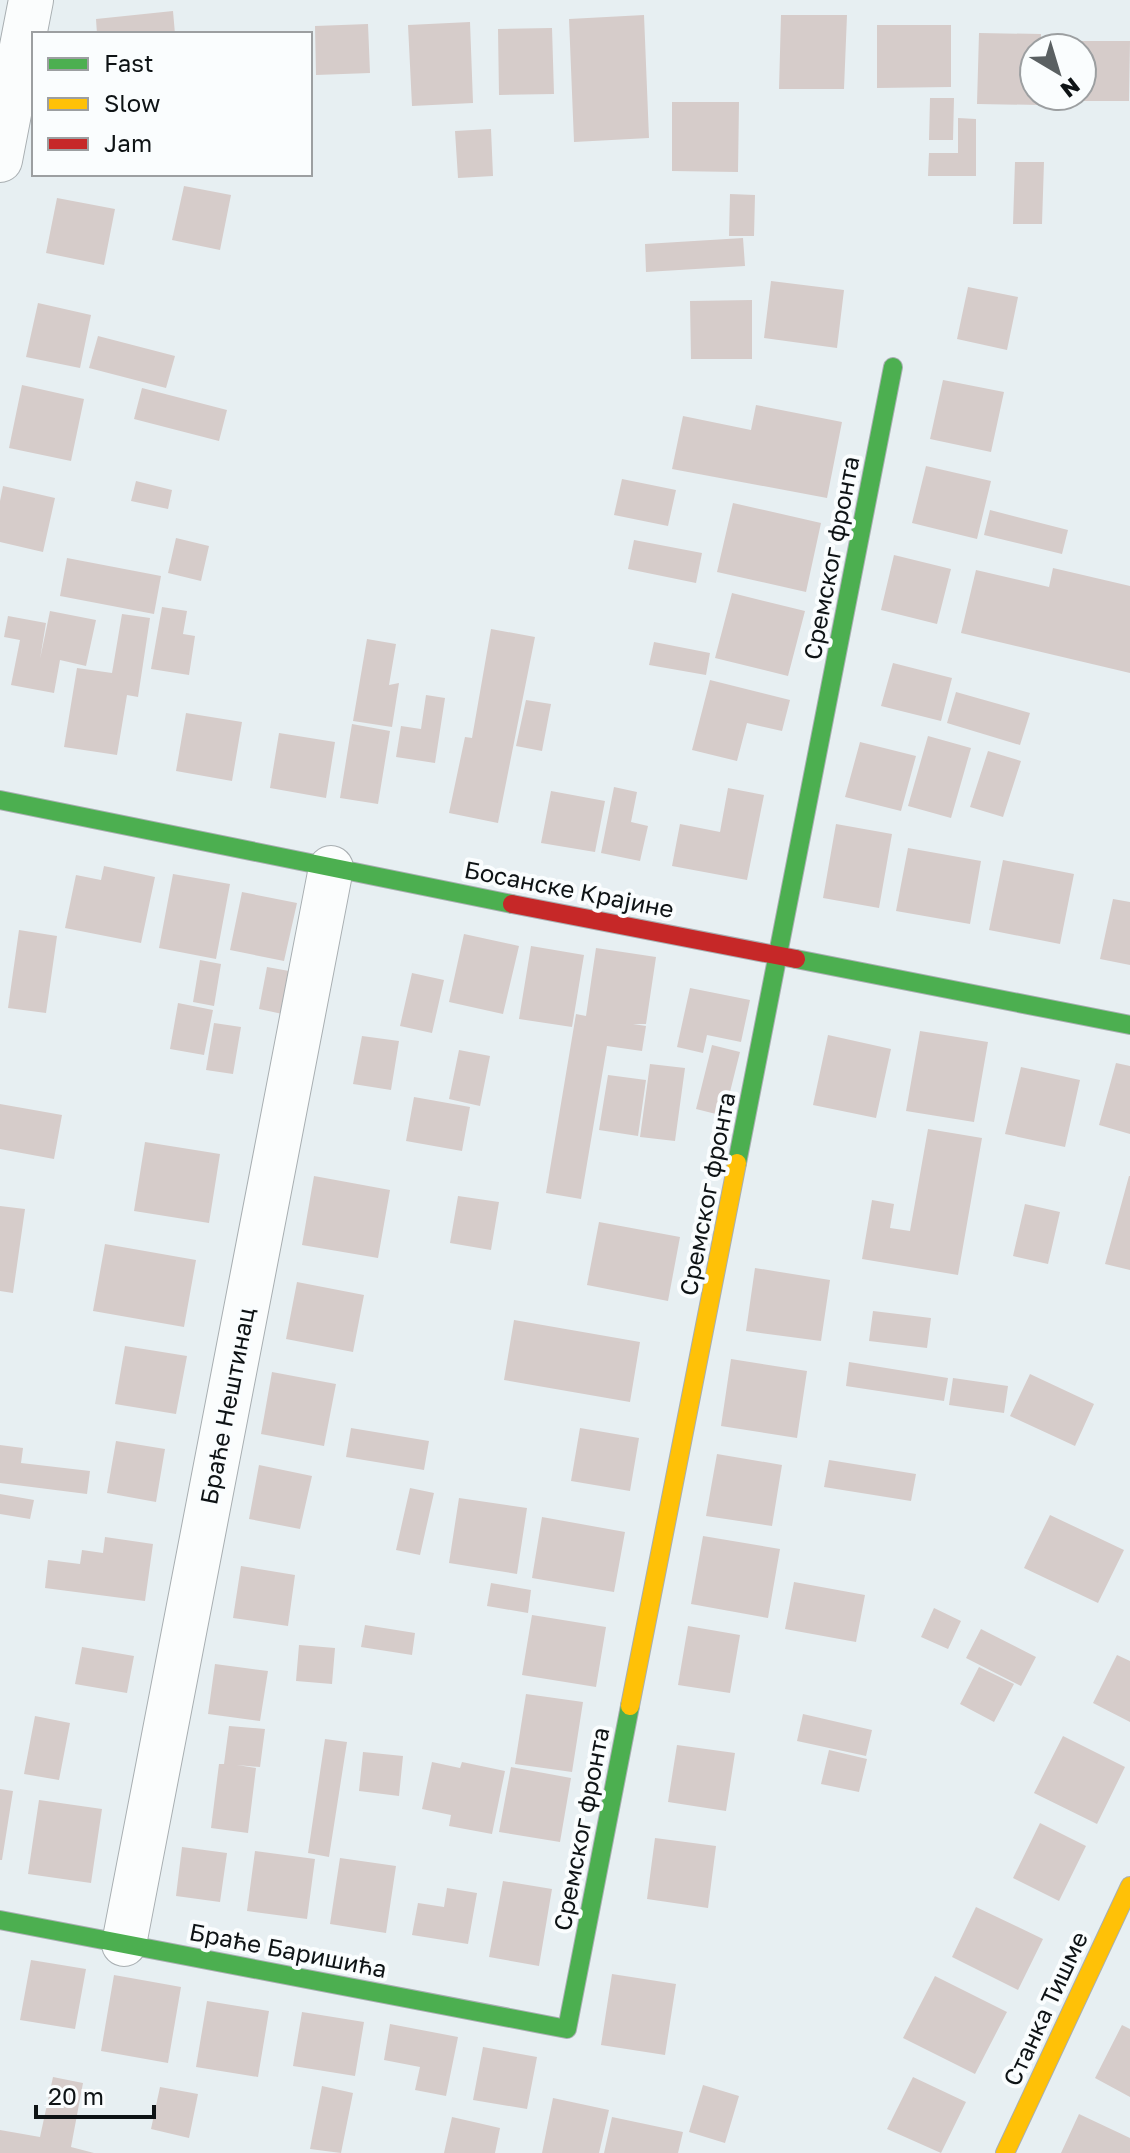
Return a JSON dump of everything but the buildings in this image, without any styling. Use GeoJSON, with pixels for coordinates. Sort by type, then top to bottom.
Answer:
{"type":"FeatureCollection","features":[{"type":"Feature","properties":{"kind":"street"},"geometry":{"type":"LineString","coordinates":[[0,160],[31,0]]}},
{"type":"Feature","properties":{"kind":"street","name":"Сремског фронта"},"geometry":{"type":"LineString","coordinates":[[567,2029],[893,367]]}},
{"type":"Feature","properties":{"kind":"street","name":"Босанске Крајине"},"geometry":{"type":"LineString","coordinates":[[0,800],[1130,1025]]}},
{"type":"Feature","properties":{"kind":"street","name":"Браће Нештинац"},"geometry":{"type":"LineString","coordinates":[[124,1944],[331,868]]}},
{"type":"Feature","properties":{"kind":"street","name":"Станка Тишме"},"geometry":{"type":"LineString","coordinates":[[1005,2153],[1130,1886]]}},
{"type":"Feature","properties":{"kind":"street","name":"Браће Баришића"},"geometry":{"type":"LineString","coordinates":[[0,1920],[567,2029]]}},
{"type":"Feature","properties":{"kind":"traffic: fast"},"geometry":{"type":"LineString","coordinates":[[737,1163],[893,367]]}},
{"type":"Feature","properties":{"kind":"traffic: fast"},"geometry":{"type":"LineString","coordinates":[[0,800],[512,904]]}},
{"type":"Feature","properties":{"kind":"traffic: fast"},"geometry":{"type":"LineString","coordinates":[[796,959],[1130,1025]]}},
{"type":"Feature","properties":{"kind":"traffic: fast"},"geometry":{"type":"LineString","coordinates":[[0,1920],[567,2029],[630,1706]]}},
{"type":"Feature","properties":{"kind":"traffic: slow"},"geometry":{"type":"LineString","coordinates":[[630,1706],[737,1163]]}},
{"type":"Feature","properties":{"kind":"traffic: slow"},"geometry":{"type":"LineString","coordinates":[[1005,2153],[1130,1886]]}},
{"type":"Feature","properties":{"kind":"traffic: jam"},"geometry":{"type":"LineString","coordinates":[[512,904],[796,959]]}}]}
